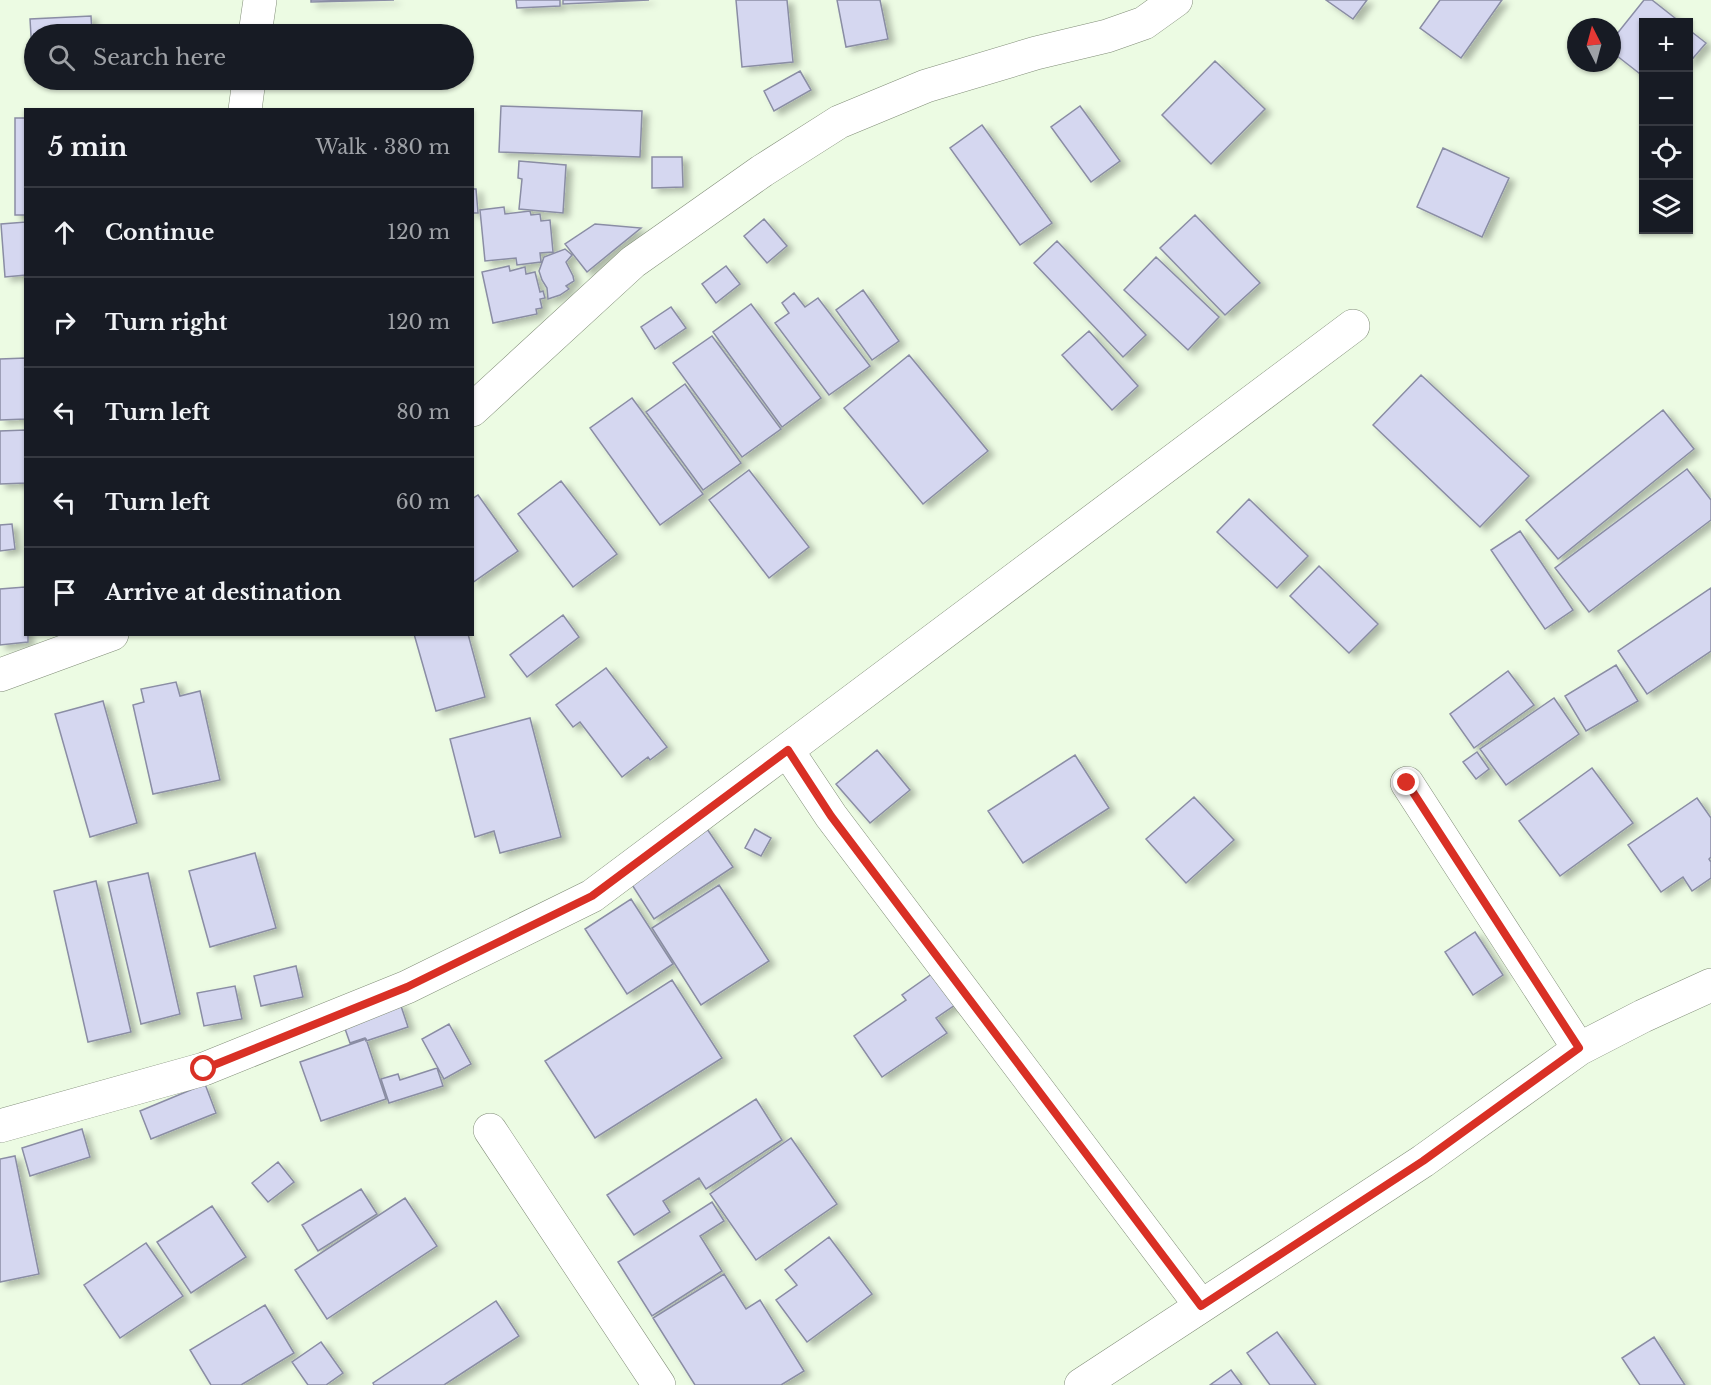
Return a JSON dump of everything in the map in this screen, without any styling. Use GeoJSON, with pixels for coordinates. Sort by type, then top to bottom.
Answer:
{"type":"FeatureCollection","features":[{"type":"Feature","properties":{"kind":"street"},"geometry":{"type":"LineString","coordinates":[[256,24],[260,0]]}},
{"type":"Feature","properties":{"kind":"street"},"geometry":{"type":"LineString","coordinates":[[474,409],[633,262],[762,171],[839,123],[926,86],[1036,53],[1107,36],[1144,23],[1176,0]]}},
{"type":"Feature","properties":{"kind":"street"},"geometry":{"type":"LineString","coordinates":[[245,108],[248,90]]}},
{"type":"Feature","properties":{"kind":"street"},"geometry":{"type":"LineString","coordinates":[[0,1125],[204,1069],[407,987],[592,896],[1353,326]]}},
{"type":"Feature","properties":{"kind":"street"},"geometry":{"type":"LineString","coordinates":[[0,675],[107,636]]}},
{"type":"Feature","properties":{"kind":"street"},"geometry":{"type":"LineString","coordinates":[[788,750],[831,816],[1201,1306]]}},
{"type":"Feature","properties":{"kind":"street"},"geometry":{"type":"LineString","coordinates":[[1407,783],[1579,1048]]}},
{"type":"Feature","properties":{"kind":"street"},"geometry":{"type":"LineString","coordinates":[[1081,1385],[1423,1161],[1579,1048],[1711,985]]}},
{"type":"Feature","properties":{"kind":"street"},"geometry":{"type":"LineString","coordinates":[[490,1130],[659,1385]]}},
{"type":"Feature","properties":{"kind":"building"},"geometry":{"type":"Polygon","coordinates":[[[311,0],[394,0],[311,2],[311,0]]]}},
{"type":"Feature","properties":{"kind":"building"},"geometry":{"type":"Polygon","coordinates":[[[516,0],[560,0],[560,6],[517,8],[516,0]]]}},
{"type":"Feature","properties":{"kind":"building"},"geometry":{"type":"Polygon","coordinates":[[[563,0],[649,0],[563,4],[563,0]]]}},
{"type":"Feature","properties":{"kind":"building"},"geometry":{"type":"Polygon","coordinates":[[[736,0],[787,0],[793,62],[742,67],[736,0]]]}},
{"type":"Feature","properties":{"kind":"building"},"geometry":{"type":"Polygon","coordinates":[[[837,0],[880,0],[888,39],[846,47],[837,0]]]}},
{"type":"Feature","properties":{"kind":"building"},"geometry":{"type":"Polygon","coordinates":[[[1326,0],[1367,0],[1353,19],[1326,0]]]}},
{"type":"Feature","properties":{"kind":"building"},"geometry":{"type":"Polygon","coordinates":[[[1440,0],[1502,0],[1461,58],[1420,28],[1440,0]]]}},
{"type":"Feature","properties":{"kind":"building"},"geometry":{"type":"Polygon","coordinates":[[[1644,0],[1652,0],[1675,18],[1639,18],[1639,73],[1621,59],[1621,29],[1644,0]]]}},
{"type":"Feature","properties":{"kind":"building"},"geometry":{"type":"Polygon","coordinates":[[[91,16],[91,24],[30,24],[30,19],[91,16]]]}},
{"type":"Feature","properties":{"kind":"building"},"geometry":{"type":"Polygon","coordinates":[[[1693,33],[1706,43],[1693,58],[1693,33]]]}},
{"type":"Feature","properties":{"kind":"building"},"geometry":{"type":"Polygon","coordinates":[[[1215,61],[1265,109],[1211,164],[1162,115],[1215,61]]]}},
{"type":"Feature","properties":{"kind":"building"},"geometry":{"type":"Polygon","coordinates":[[[800,71],[811,90],[774,111],[764,91],[800,71]]]}},
{"type":"Feature","properties":{"kind":"building"},"geometry":{"type":"Polygon","coordinates":[[[501,106],[642,111],[640,157],[499,152],[501,106]]]}},
{"type":"Feature","properties":{"kind":"building"},"geometry":{"type":"Polygon","coordinates":[[[1080,106],[1120,161],[1091,182],[1051,127],[1080,106]]]}},
{"type":"Feature","properties":{"kind":"building"},"geometry":{"type":"Polygon","coordinates":[[[15,118],[24,118],[24,215],[15,215],[15,118]]]}},
{"type":"Feature","properties":{"kind":"building"},"geometry":{"type":"Polygon","coordinates":[[[982,125],[1052,223],[1020,245],[950,148],[982,125]]]}},
{"type":"Feature","properties":{"kind":"building"},"geometry":{"type":"Polygon","coordinates":[[[1443,148],[1509,178],[1482,237],[1417,207],[1443,148]]]}},
{"type":"Feature","properties":{"kind":"building"},"geometry":{"type":"Polygon","coordinates":[[[652,157],[682,157],[683,187],[652,188],[652,157]]]}},
{"type":"Feature","properties":{"kind":"building"},"geometry":{"type":"Polygon","coordinates":[[[519,161],[566,165],[563,213],[519,209],[522,179],[518,178],[519,161]]]}},
{"type":"Feature","properties":{"kind":"building"},"geometry":{"type":"Polygon","coordinates":[[[474,189],[476,189],[478,213],[474,213],[474,189]]]}},
{"type":"Feature","properties":{"kind":"building"},"geometry":{"type":"Polygon","coordinates":[[[504,207],[505,214],[530,211],[531,215],[540,214],[541,221],[550,220],[553,252],[540,253],[541,262],[517,265],[516,258],[485,261],[480,210],[504,207]]]}},
{"type":"Feature","properties":{"kind":"building"},"geometry":{"type":"Polygon","coordinates":[[[1195,215],[1260,283],[1225,315],[1160,248],[1195,215]]]}},
{"type":"Feature","properties":{"kind":"building"},"geometry":{"type":"Polygon","coordinates":[[[764,219],[787,246],[767,263],[744,236],[764,219]]]}},
{"type":"Feature","properties":{"kind":"building"},"geometry":{"type":"Polygon","coordinates":[[[24,222],[24,275],[5,277],[1,224],[24,222]]]}},
{"type":"Feature","properties":{"kind":"building"},"geometry":{"type":"Polygon","coordinates":[[[595,224],[641,228],[587,272],[565,244],[595,224]]]}},
{"type":"Feature","properties":{"kind":"building"},"geometry":{"type":"Polygon","coordinates":[[[1057,241],[1146,335],[1123,357],[1034,263],[1057,241]]]}},
{"type":"Feature","properties":{"kind":"building"},"geometry":{"type":"Polygon","coordinates":[[[565,249],[572,255],[566,262],[574,281],[566,286],[569,289],[548,299],[547,288],[539,271],[544,257],[565,249]]]}},
{"type":"Feature","properties":{"kind":"building"},"geometry":{"type":"Polygon","coordinates":[[[1156,257],[1219,317],[1188,350],[1124,290],[1156,257]]]}},
{"type":"Feature","properties":{"kind":"building"},"geometry":{"type":"Polygon","coordinates":[[[509,266],[510,271],[525,267],[526,274],[535,272],[540,292],[543,291],[545,298],[540,299],[542,308],[536,309],[537,314],[493,323],[482,272],[509,266]]]}},
{"type":"Feature","properties":{"kind":"building"},"geometry":{"type":"Polygon","coordinates":[[[726,266],[740,284],[716,303],[702,284],[726,266]]]}},
{"type":"Feature","properties":{"kind":"building"},"geometry":{"type":"Polygon","coordinates":[[[863,290],[899,341],[872,360],[836,310],[863,290]]]}},
{"type":"Feature","properties":{"kind":"building"},"geometry":{"type":"Polygon","coordinates":[[[794,293],[805,307],[818,298],[870,366],[829,395],[775,323],[789,313],[782,303],[794,293]]]}},
{"type":"Feature","properties":{"kind":"building"},"geometry":{"type":"Polygon","coordinates":[[[751,304],[821,398],[782,427],[713,332],[751,304]]]}},
{"type":"Feature","properties":{"kind":"building"},"geometry":{"type":"Polygon","coordinates":[[[671,307],[686,328],[655,349],[641,327],[671,307]]]}},
{"type":"Feature","properties":{"kind":"building"},"geometry":{"type":"Polygon","coordinates":[[[1089,331],[1138,386],[1112,410],[1062,355],[1089,331]]]}},
{"type":"Feature","properties":{"kind":"building"},"geometry":{"type":"Polygon","coordinates":[[[712,336],[781,429],[742,457],[673,363],[712,336]]]}},
{"type":"Feature","properties":{"kind":"building"},"geometry":{"type":"Polygon","coordinates":[[[909,355],[988,451],[923,504],[844,408],[909,355]]]}},
{"type":"Feature","properties":{"kind":"building"},"geometry":{"type":"Polygon","coordinates":[[[24,358],[24,419],[0,420],[0,359],[24,358]]]}},
{"type":"Feature","properties":{"kind":"building"},"geometry":{"type":"Polygon","coordinates":[[[1421,375],[1529,476],[1480,527],[1373,425],[1421,375]]]}},
{"type":"Feature","properties":{"kind":"building"},"geometry":{"type":"Polygon","coordinates":[[[685,384],[741,463],[703,490],[646,412],[685,384]]]}},
{"type":"Feature","properties":{"kind":"building"},"geometry":{"type":"Polygon","coordinates":[[[632,398],[703,494],[660,525],[590,428],[632,398]]]}},
{"type":"Feature","properties":{"kind":"building"},"geometry":{"type":"Polygon","coordinates":[[[1663,410],[1694,449],[1558,559],[1526,520],[1663,410]]]}},
{"type":"Feature","properties":{"kind":"building"},"geometry":{"type":"Polygon","coordinates":[[[24,430],[24,483],[0,484],[0,431],[24,430]]]}},
{"type":"Feature","properties":{"kind":"building"},"geometry":{"type":"Polygon","coordinates":[[[1687,469],[1711,500],[1711,520],[1589,612],[1555,568],[1687,469]]]}},
{"type":"Feature","properties":{"kind":"building"},"geometry":{"type":"Polygon","coordinates":[[[749,470],[809,547],[769,578],[709,500],[749,470]]]}},
{"type":"Feature","properties":{"kind":"building"},"geometry":{"type":"Polygon","coordinates":[[[561,481],[617,554],[573,587],[518,514],[561,481]]]}},
{"type":"Feature","properties":{"kind":"building"},"geometry":{"type":"Polygon","coordinates":[[[478,495],[518,551],[474,582],[474,498],[478,495]]]}},
{"type":"Feature","properties":{"kind":"building"},"geometry":{"type":"Polygon","coordinates":[[[1249,499],[1308,556],[1277,588],[1217,532],[1249,499]]]}},
{"type":"Feature","properties":{"kind":"building"},"geometry":{"type":"Polygon","coordinates":[[[12,524],[15,549],[0,551],[0,525],[12,524]]]}},
{"type":"Feature","properties":{"kind":"building"},"geometry":{"type":"Polygon","coordinates":[[[1520,531],[1573,610],[1545,629],[1491,550],[1520,531]]]}},
{"type":"Feature","properties":{"kind":"building"},"geometry":{"type":"Polygon","coordinates":[[[1319,566],[1378,624],[1349,653],[1290,596],[1319,566]]]}},
{"type":"Feature","properties":{"kind":"building"},"geometry":{"type":"Polygon","coordinates":[[[24,587],[24,636],[28,636],[28,642],[0,645],[0,589],[24,587]]]}},
{"type":"Feature","properties":{"kind":"building"},"geometry":{"type":"Polygon","coordinates":[[[1711,588],[1711,651],[1647,694],[1618,651],[1711,588]]]}},
{"type":"Feature","properties":{"kind":"building"},"geometry":{"type":"Polygon","coordinates":[[[563,615],[579,637],[527,677],[510,655],[563,615]]]}},
{"type":"Feature","properties":{"kind":"building"},"geometry":{"type":"Polygon","coordinates":[[[415,636],[469,636],[485,697],[436,711],[415,636]]]}},
{"type":"Feature","properties":{"kind":"building"},"geometry":{"type":"Polygon","coordinates":[[[1616,665],[1638,701],[1586,731],[1565,696],[1616,665]]]}},
{"type":"Feature","properties":{"kind":"building"},"geometry":{"type":"Polygon","coordinates":[[[606,668],[667,747],[650,760],[648,757],[622,777],[580,722],[573,727],[556,705],[606,668]]]}},
{"type":"Feature","properties":{"kind":"building"},"geometry":{"type":"Polygon","coordinates":[[[1508,671],[1534,705],[1474,748],[1450,714],[1508,671]]]}},
{"type":"Feature","properties":{"kind":"building"},"geometry":{"type":"Polygon","coordinates":[[[176,682],[180,696],[200,691],[220,780],[153,794],[133,705],[144,702],[141,689],[176,682]]]}},
{"type":"Feature","properties":{"kind":"building"},"geometry":{"type":"Polygon","coordinates":[[[1554,698],[1579,734],[1506,785],[1480,749],[1554,698]]]}},
{"type":"Feature","properties":{"kind":"building"},"geometry":{"type":"Polygon","coordinates":[[[103,701],[137,823],[90,837],[55,714],[103,701]]]}},
{"type":"Feature","properties":{"kind":"building"},"geometry":{"type":"Polygon","coordinates":[[[530,718],[561,837],[500,853],[494,831],[475,837],[450,739],[530,718]]]}},
{"type":"Feature","properties":{"kind":"building"},"geometry":{"type":"Polygon","coordinates":[[[877,750],[910,790],[870,823],[836,784],[877,750]]]}},
{"type":"Feature","properties":{"kind":"building"},"geometry":{"type":"Polygon","coordinates":[[[1477,752],[1489,769],[1476,779],[1463,762],[1477,752]]]}},
{"type":"Feature","properties":{"kind":"building"},"geometry":{"type":"Polygon","coordinates":[[[1075,755],[1109,808],[1023,863],[988,811],[1075,755]]]}},
{"type":"Feature","properties":{"kind":"building"},"geometry":{"type":"Polygon","coordinates":[[[1592,768],[1633,823],[1560,876],[1519,821],[1592,768]]]}},
{"type":"Feature","properties":{"kind":"building"},"geometry":{"type":"Polygon","coordinates":[[[1194,797],[1234,840],[1186,883],[1146,839],[1194,797]]]}},
{"type":"Feature","properties":{"kind":"building"},"geometry":{"type":"Polygon","coordinates":[[[1697,798],[1711,818],[1711,857],[1709,859],[1711,878],[1692,891],[1683,877],[1661,892],[1628,845],[1697,798]]]}},
{"type":"Feature","properties":{"kind":"building"},"geometry":{"type":"Polygon","coordinates":[[[705,826],[733,867],[654,919],[627,877],[705,826]]]}},
{"type":"Feature","properties":{"kind":"building"},"geometry":{"type":"Polygon","coordinates":[[[755,829],[771,838],[761,856],[745,848],[755,829]]]}},
{"type":"Feature","properties":{"kind":"building"},"geometry":{"type":"Polygon","coordinates":[[[255,853],[276,928],[210,947],[189,871],[255,853]]]}},
{"type":"Feature","properties":{"kind":"building"},"geometry":{"type":"Polygon","coordinates":[[[148,873],[180,1014],[141,1024],[108,882],[148,873]]]}},
{"type":"Feature","properties":{"kind":"building"},"geometry":{"type":"Polygon","coordinates":[[[96,881],[131,1032],[88,1042],[54,891],[96,881]]]}},
{"type":"Feature","properties":{"kind":"building"},"geometry":{"type":"Polygon","coordinates":[[[719,885],[769,961],[701,1005],[652,928],[719,885]]]}},
{"type":"Feature","properties":{"kind":"building"},"geometry":{"type":"Polygon","coordinates":[[[631,899],[673,964],[627,994],[585,929],[631,899]]]}},
{"type":"Feature","properties":{"kind":"building"},"geometry":{"type":"Polygon","coordinates":[[[1475,932],[1503,975],[1473,995],[1445,952],[1475,932]]]}},
{"type":"Feature","properties":{"kind":"building"},"geometry":{"type":"Polygon","coordinates":[[[296,966],[303,997],[261,1006],[254,976],[296,966]]]}},
{"type":"Feature","properties":{"kind":"building"},"geometry":{"type":"Polygon","coordinates":[[[936,971],[958,1003],[936,1018],[947,1033],[882,1077],[854,1036],[906,1000],[902,995],[936,971]]]}},
{"type":"Feature","properties":{"kind":"building"},"geometry":{"type":"Polygon","coordinates":[[[672,980],[722,1058],[595,1138],[545,1061],[672,980]]]}},
{"type":"Feature","properties":{"kind":"building"},"geometry":{"type":"Polygon","coordinates":[[[235,986],[242,1019],[204,1026],[197,993],[235,986]]]}},
{"type":"Feature","properties":{"kind":"building"},"geometry":{"type":"Polygon","coordinates":[[[400,1003],[408,1027],[366,1041],[365,1038],[350,1043],[343,1023],[400,1003]]]}},
{"type":"Feature","properties":{"kind":"building"},"geometry":{"type":"Polygon","coordinates":[[[449,1024],[471,1064],[444,1079],[422,1039],[449,1024]]]}},
{"type":"Feature","properties":{"kind":"building"},"geometry":{"type":"Polygon","coordinates":[[[366,1039],[386,1099],[321,1121],[300,1062],[366,1039]]]}},
{"type":"Feature","properties":{"kind":"building"},"geometry":{"type":"Polygon","coordinates":[[[437,1068],[443,1086],[389,1103],[381,1079],[398,1074],[400,1080],[437,1068]]]}},
{"type":"Feature","properties":{"kind":"building"},"geometry":{"type":"Polygon","coordinates":[[[205,1084],[216,1113],[151,1139],[140,1111],[205,1084]]]}},
{"type":"Feature","properties":{"kind":"building"},"geometry":{"type":"Polygon","coordinates":[[[756,1099],[782,1140],[706,1189],[699,1178],[663,1201],[670,1212],[634,1235],[607,1195],[756,1099]]]}},
{"type":"Feature","properties":{"kind":"building"},"geometry":{"type":"Polygon","coordinates":[[[82,1129],[90,1157],[30,1176],[22,1148],[82,1129]]]}},
{"type":"Feature","properties":{"kind":"building"},"geometry":{"type":"Polygon","coordinates":[[[791,1138],[837,1204],[756,1260],[710,1194],[791,1138]]]}},
{"type":"Feature","properties":{"kind":"building"},"geometry":{"type":"Polygon","coordinates":[[[15,1156],[39,1274],[0,1282],[0,1159],[15,1156]]]}},
{"type":"Feature","properties":{"kind":"building"},"geometry":{"type":"Polygon","coordinates":[[[278,1162],[294,1182],[268,1202],[252,1183],[278,1162]]]}},
{"type":"Feature","properties":{"kind":"building"},"geometry":{"type":"Polygon","coordinates":[[[361,1189],[377,1214],[318,1251],[302,1225],[361,1189]]]}},
{"type":"Feature","properties":{"kind":"building"},"geometry":{"type":"Polygon","coordinates":[[[405,1198],[437,1246],[327,1319],[295,1270],[405,1198]]]}},
{"type":"Feature","properties":{"kind":"building"},"geometry":{"type":"Polygon","coordinates":[[[712,1202],[724,1221],[700,1236],[722,1271],[652,1316],[618,1262],[712,1202]]]}},
{"type":"Feature","properties":{"kind":"building"},"geometry":{"type":"Polygon","coordinates":[[[212,1206],[246,1257],[191,1293],[157,1242],[212,1206]]]}},
{"type":"Feature","properties":{"kind":"building"},"geometry":{"type":"Polygon","coordinates":[[[829,1237],[872,1294],[807,1342],[776,1300],[797,1285],[785,1270],[829,1237]]]}},
{"type":"Feature","properties":{"kind":"building"},"geometry":{"type":"Polygon","coordinates":[[[146,1243],[183,1296],[120,1338],[84,1285],[146,1243]]]}},
{"type":"Feature","properties":{"kind":"building"},"geometry":{"type":"Polygon","coordinates":[[[724,1274],[746,1309],[760,1300],[804,1371],[781,1385],[695,1385],[653,1318],[724,1274]]]}},
{"type":"Feature","properties":{"kind":"building"},"geometry":{"type":"Polygon","coordinates":[[[496,1301],[519,1336],[444,1385],[374,1385],[373,1383],[496,1301]]]}},
{"type":"Feature","properties":{"kind":"building"},"geometry":{"type":"Polygon","coordinates":[[[265,1305],[294,1353],[241,1385],[211,1385],[190,1350],[265,1305]]]}},
{"type":"Feature","properties":{"kind":"building"},"geometry":{"type":"Polygon","coordinates":[[[1277,1332],[1316,1385],[1270,1385],[1247,1353],[1277,1332]]]}},
{"type":"Feature","properties":{"kind":"building"},"geometry":{"type":"Polygon","coordinates":[[[1654,1337],[1685,1385],[1640,1385],[1622,1358],[1654,1337]]]}},
{"type":"Feature","properties":{"kind":"building"},"geometry":{"type":"Polygon","coordinates":[[[321,1342],[343,1373],[326,1385],[308,1385],[292,1362],[321,1342]]]}},
{"type":"Feature","properties":{"kind":"building"},"geometry":{"type":"Polygon","coordinates":[[[1231,1370],[1242,1385],[1210,1385],[1231,1370]]]}},
{"type":"Feature","properties":{"kind":"route"},"geometry":{"type":"LineString","coordinates":[[204,1069],[407,987],[592,896],[788,750],[831,816],[1201,1306],[1423,1161],[1579,1048],[1407,783]]}}]}
